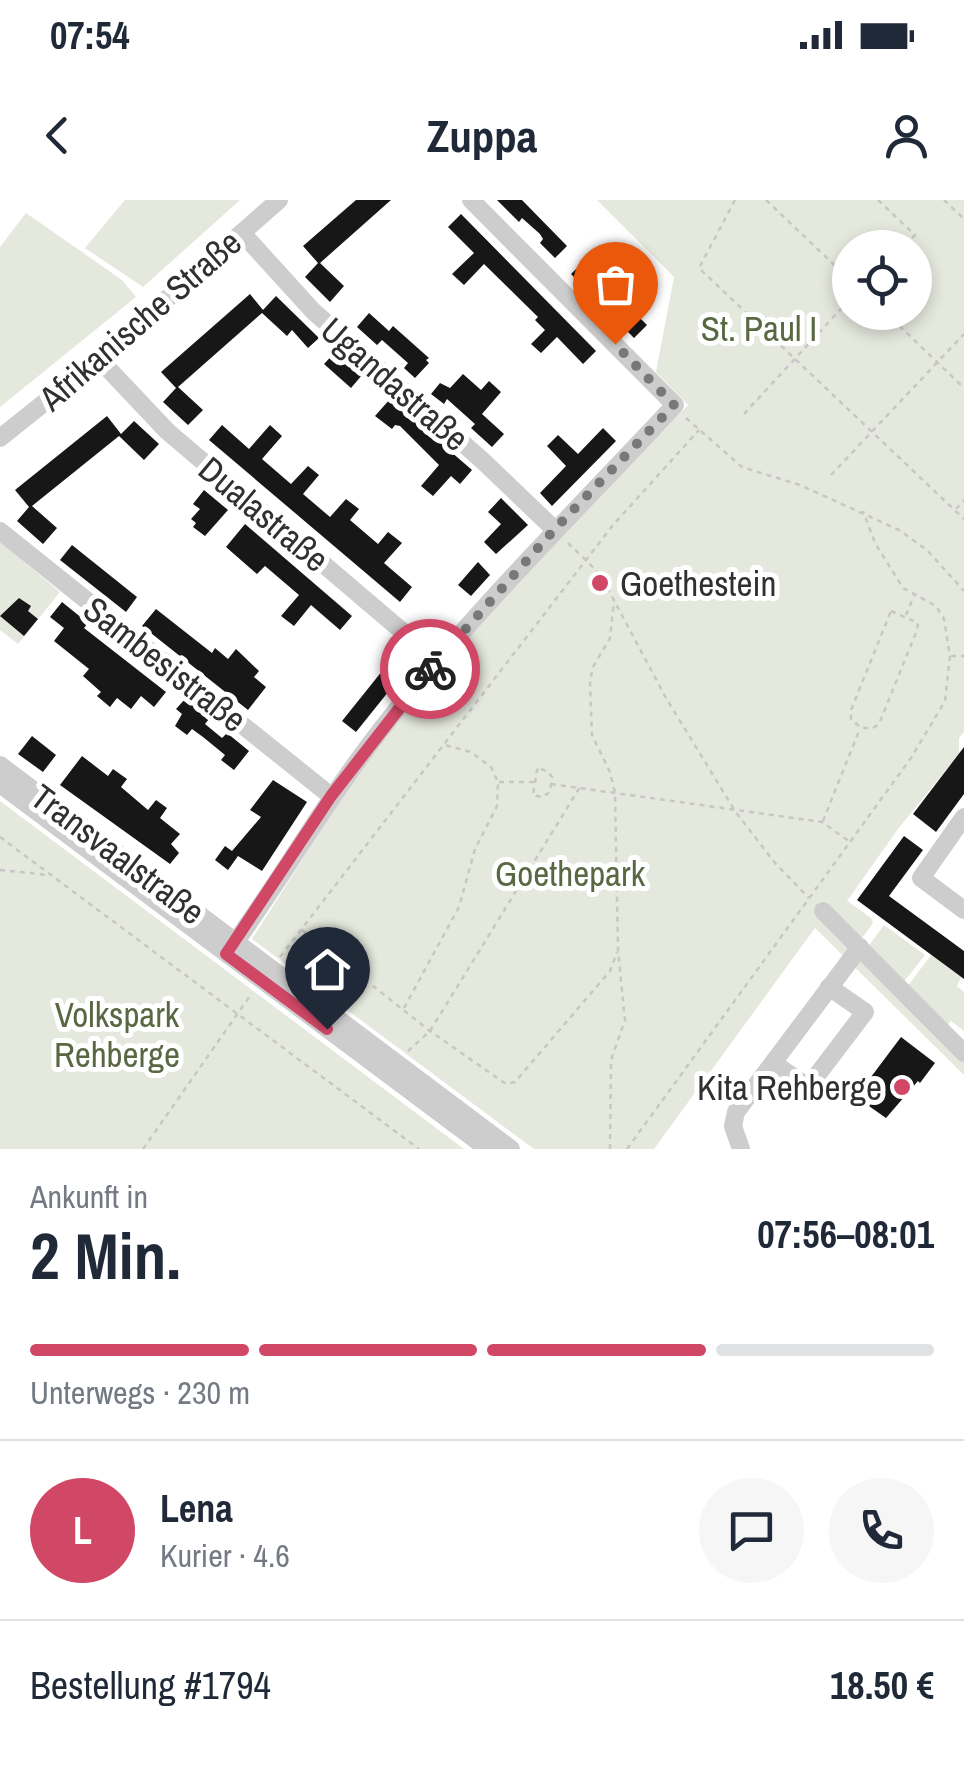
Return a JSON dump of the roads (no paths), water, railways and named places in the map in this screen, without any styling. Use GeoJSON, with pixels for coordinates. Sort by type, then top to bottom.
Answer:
{"type":"FeatureCollection","features":[{"type":"Feature","properties":{"kind":"street","name":"Afrikanische Straße"},"geometry":{"type":"LineString","coordinates":[[0,438],[99,359],[279,200]]}},
{"type":"Feature","properties":{"kind":"street"},"geometry":{"type":"LineString","coordinates":[[231,948],[331,796],[436,660],[677,408],[472,200]]}},
{"type":"Feature","properties":{"kind":"street","name":"Ugandastraße"},"geometry":{"type":"LineString","coordinates":[[242,233],[312,311],[557,532]]}},
{"type":"Feature","properties":{"kind":"street","name":"Dualastraße"},"geometry":{"type":"LineString","coordinates":[[99,359],[166,431],[436,660]]}},
{"type":"Feature","properties":{"kind":"street","name":"Sambesistraße"},"geometry":{"type":"LineString","coordinates":[[0,531],[331,796]]}},
{"type":"Feature","properties":{"kind":"street","name":"Transvaalstraße"},"geometry":{"type":"LineString","coordinates":[[0,771],[488,1149]]}},
{"type":"Feature","properties":{"kind":"street"},"geometry":{"type":"LineString","coordinates":[[964,816],[921,878],[964,910]]}},
{"type":"Feature","properties":{"kind":"street"},"geometry":{"type":"LineString","coordinates":[[816,905],[964,1053]]}},
{"type":"Feature","properties":{"kind":"street"},"geometry":{"type":"LineString","coordinates":[[741,1149],[733,1126],[736,1112],[860,947]]}},
{"type":"Feature","properties":{"kind":"street","name":"Transvaalstraße"},"geometry":{"type":"LineString","coordinates":[[231,948],[511,1149]]}},
{"type":"Feature","properties":{"kind":"street"},"geometry":{"type":"LineString","coordinates":[[772,1063],[808,1088],[865,1012],[829,987]]}},
{"type":"Feature","properties":{"kind":"place","name":"Goethestein"},"geometry":{"type":"Point","coordinates":[600,583]}},
{"type":"Feature","properties":{"kind":"place","name":"Kita Rehberge"},"geometry":{"type":"Point","coordinates":[902,1087]}},
{"type":"Feature","properties":{"kind":"park label","name":"St. Paul I"},"geometry":{"type":"Point","coordinates":[759,328]}},
{"type":"Feature","properties":{"kind":"park label","name":"Goethepark"},"geometry":{"type":"Point","coordinates":[570,873]}},
{"type":"Feature","properties":{"kind":"park label","name":"Volkspark Rehberge"},"geometry":{"type":"Point","coordinates":[117,1034]}}]}
